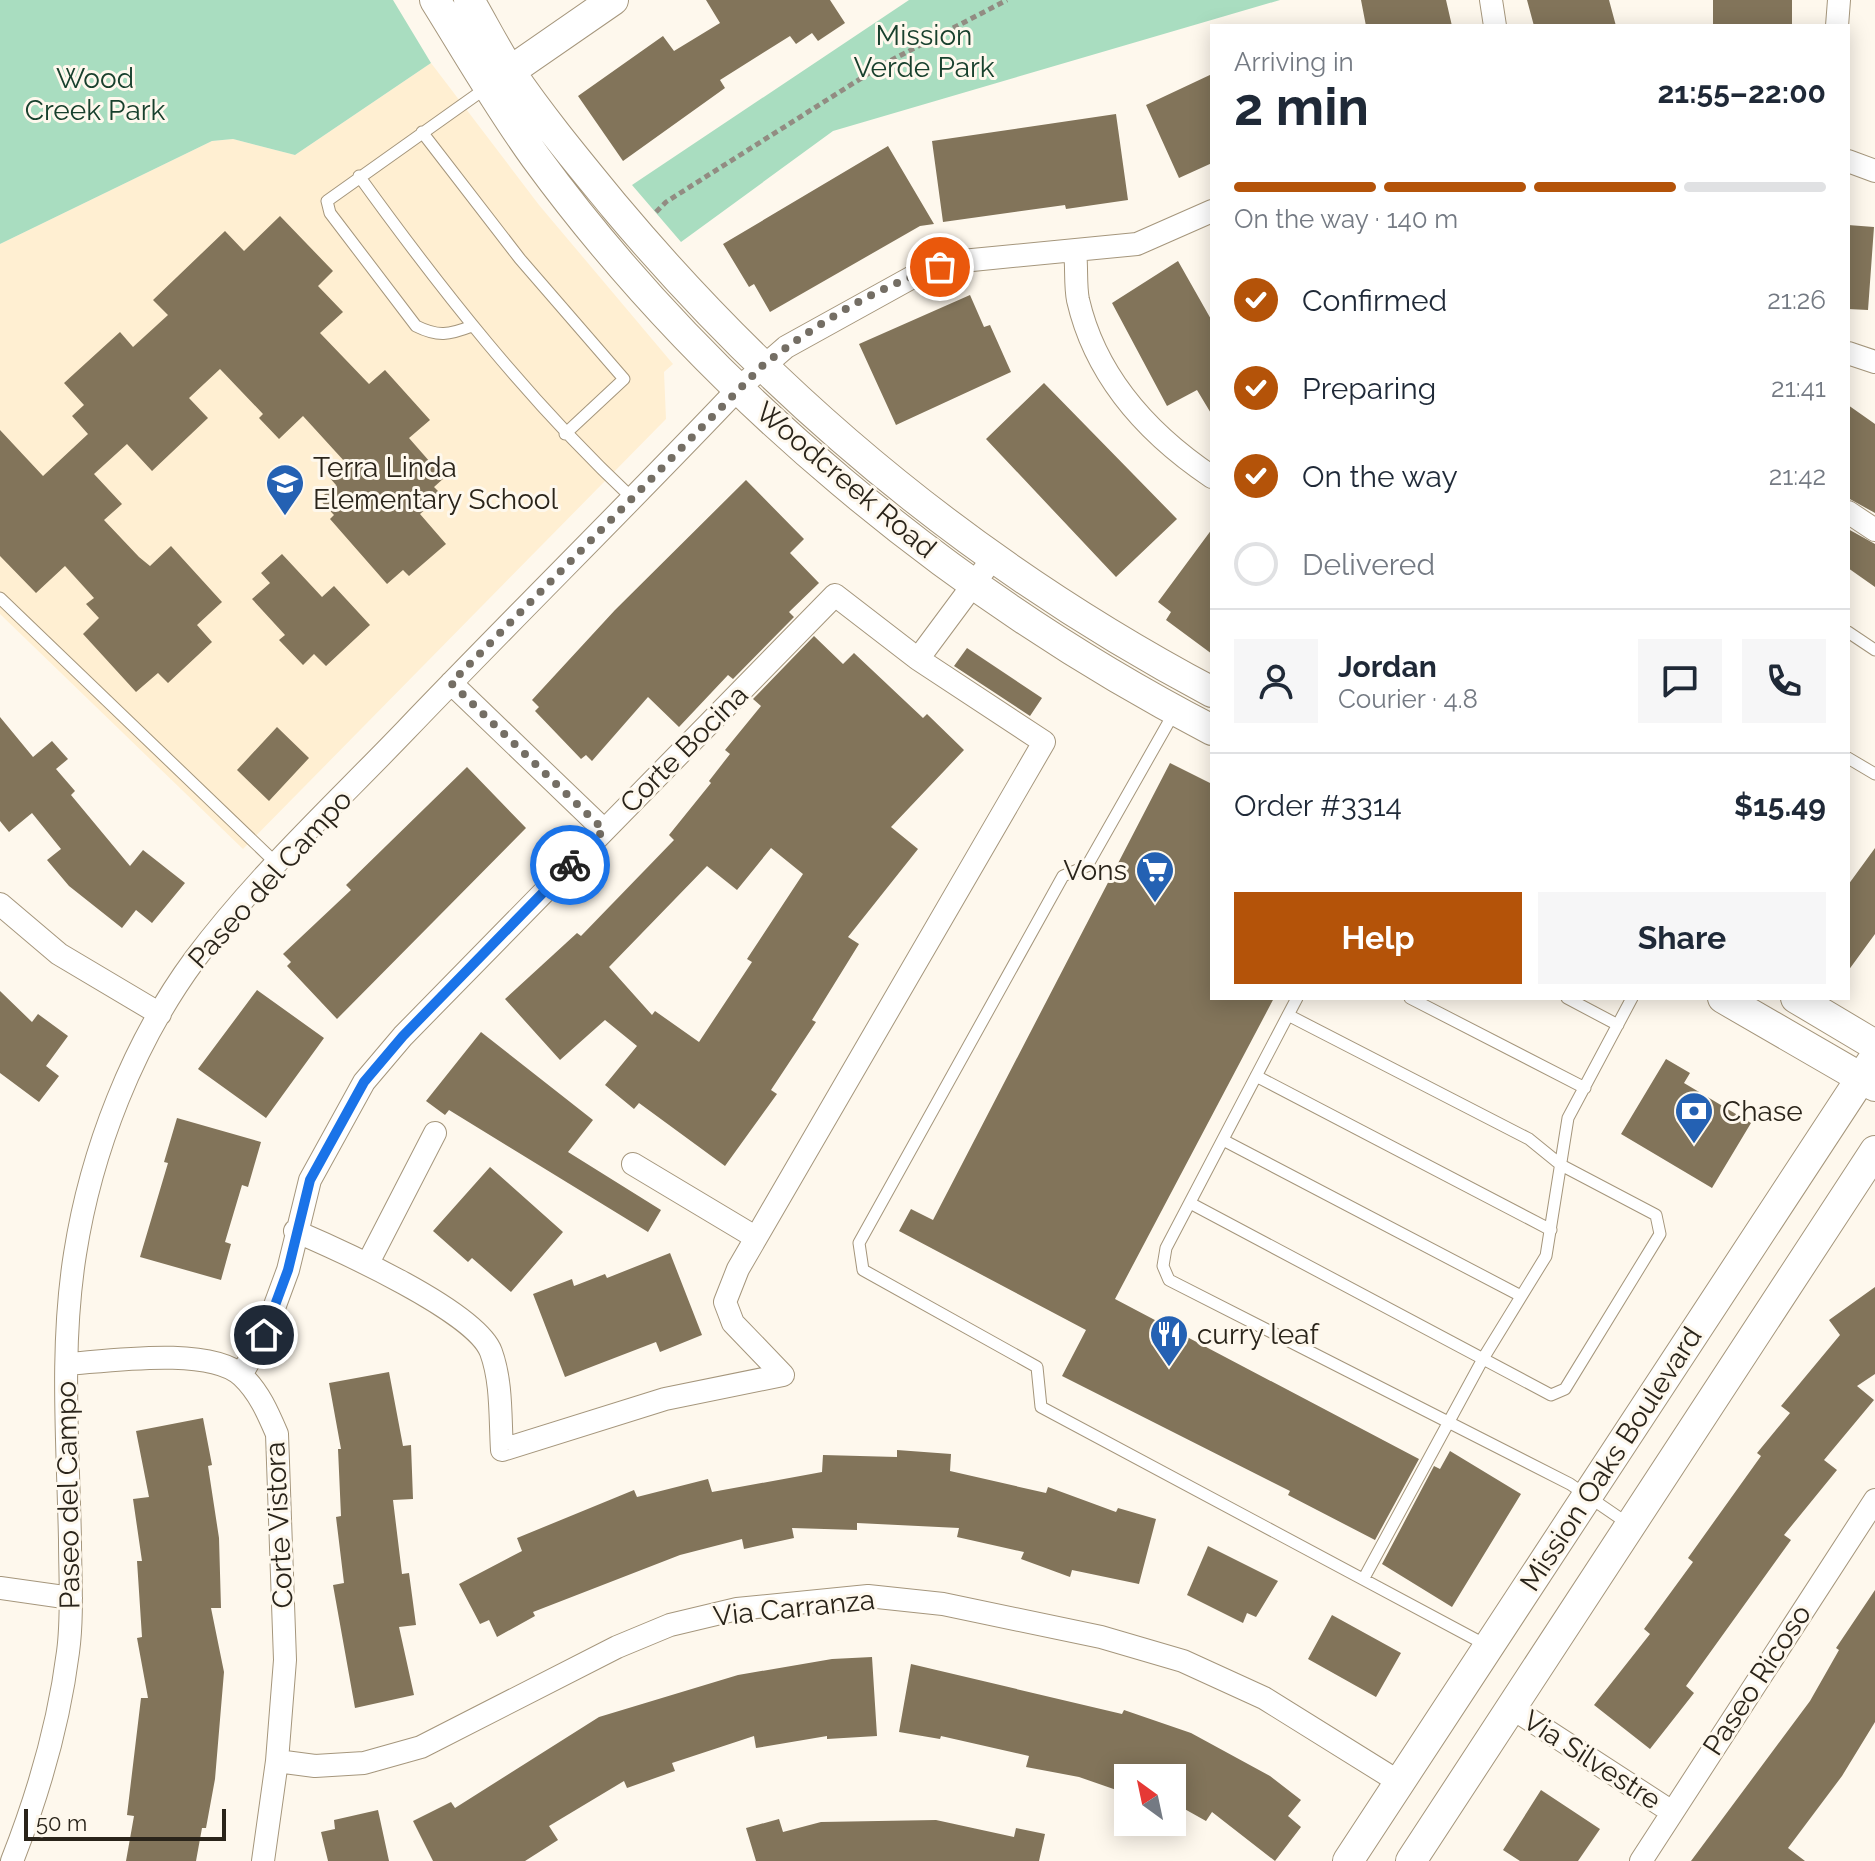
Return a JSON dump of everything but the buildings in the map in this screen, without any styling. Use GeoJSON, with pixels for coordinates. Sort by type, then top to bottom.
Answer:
{"type":"FeatureCollection","features":[{"type":"Feature","properties":{"kind":"main road","name":"Woodcreek Road"},"geometry":{"type":"LineString","coordinates":[[435,0],[498,79],[636,231],[762,366],[853,449],[993,558],[1097,626],[1210,691]]}},
{"type":"Feature","properties":{"kind":"main road","name":"Woodcreek Road"},"geometry":{"type":"LineString","coordinates":[[469,0],[498,79],[537,160],[605,243],[739,388],[888,521],[973,585],[1116,677],[1210,729]]}},
{"type":"Feature","properties":{"kind":"main road"},"geometry":{"type":"LineString","coordinates":[[498,79],[613,0]]}},
{"type":"Feature","properties":{"kind":"main road"},"geometry":{"type":"LineString","coordinates":[[1727,1000],[1870,1074]]}},
{"type":"Feature","properties":{"kind":"main road"},"geometry":{"type":"LineString","coordinates":[[1799,1000],[1875,1045]]}},
{"type":"Feature","properties":{"kind":"main road","name":"Mission Oaks Boulevard"},"geometry":{"type":"LineString","coordinates":[[1348,1861],[1587,1495],[1870,1074]]}},
{"type":"Feature","properties":{"kind":"main road","name":"Mission Oaks Boulevard"},"geometry":{"type":"LineString","coordinates":[[1411,1861],[1628,1524],[1875,1151]]}},
{"type":"Feature","properties":{"kind":"street"},"geometry":{"type":"LineString","coordinates":[[1491,0],[1495,24]]}},
{"type":"Feature","properties":{"kind":"street"},"geometry":{"type":"LineString","coordinates":[[1837,24],[1839,0]]}},
{"type":"Feature","properties":{"kind":"street"},"geometry":{"type":"LineString","coordinates":[[1850,162],[1875,171]]}},
{"type":"Feature","properties":{"kind":"street","name":"Paseo del Campo"},"geometry":{"type":"LineString","coordinates":[[12,1861],[29,1817],[54,1725],[69,1650],[67,1364],[74,1265],[85,1204],[123,1088],[160,1014],[194,961],[277,864],[451,683],[739,388],[786,347],[918,274],[962,261],[1137,244],[1210,212]]}},
{"type":"Feature","properties":{"kind":"street"},"geometry":{"type":"LineString","coordinates":[[1075,251],[1078,298],[1092,343],[1109,376],[1148,428],[1174,452],[1210,476]]}},
{"type":"Feature","properties":{"kind":"street"},"geometry":{"type":"LineString","coordinates":[[1850,354],[1875,362]]}},
{"type":"Feature","properties":{"kind":"street"},"geometry":{"type":"LineString","coordinates":[[1850,513],[1875,530]]}},
{"type":"Feature","properties":{"kind":"street"},"geometry":{"type":"LineString","coordinates":[[295,1231],[368,1263],[478,1331],[490,1350],[498,1383],[502,1450],[665,1399],[783,1375],[733,1323],[725,1302],[755,1237],[1044,742],[918,659],[993,558]]}},
{"type":"Feature","properties":{"kind":"street","name":"Corte Bocina"},"geometry":{"type":"LineString","coordinates":[[241,1375],[264,1335],[288,1270],[295,1231],[310,1180],[364,1082],[403,1036],[835,595],[918,659]]}},
{"type":"Feature","properties":{"kind":"street"},"geometry":{"type":"LineString","coordinates":[[451,683],[604,830]]}},
{"type":"Feature","properties":{"kind":"street"},"geometry":{"type":"LineString","coordinates":[[0,904],[59,954],[160,1014]]}},
{"type":"Feature","properties":{"kind":"street"},"geometry":{"type":"LineString","coordinates":[[368,1263],[435,1133]]}},
{"type":"Feature","properties":{"kind":"street"},"geometry":{"type":"LineString","coordinates":[[633,1164],[755,1237]]}},
{"type":"Feature","properties":{"kind":"street"},"geometry":{"type":"LineString","coordinates":[[67,1364],[178,1359],[220,1364],[241,1375]]}},
{"type":"Feature","properties":{"kind":"street","name":"Corte Vistora"},"geometry":{"type":"LineString","coordinates":[[241,1375],[265,1406],[277,1434],[285,1660],[277,1761],[263,1861]]}},
{"type":"Feature","properties":{"kind":"street","name":"Paseo Ricoso"},"geometry":{"type":"LineString","coordinates":[[1641,1861],[1875,1500]]}},
{"type":"Feature","properties":{"kind":"street"},"geometry":{"type":"LineString","coordinates":[[0,1588],[71,1598]]}},
{"type":"Feature","properties":{"kind":"street","name":"Via Carranza"},"geometry":{"type":"LineString","coordinates":[[277,1761],[315,1766],[364,1763],[421,1747],[617,1647],[670,1625],[737,1609],[868,1596],[943,1604],[1101,1637],[1183,1661],[1264,1698],[1399,1782]]}},
{"type":"Feature","properties":{"kind":"street","name":"Via Silvestre"},"geometry":{"type":"LineString","coordinates":[[1512,1708],[1672,1812]]}},
{"type":"Feature","properties":{"kind":"lane"},"geometry":{"type":"LineString","coordinates":[[472,326],[448,336],[434,335],[416,326],[330,213],[327,201],[498,79]]}},
{"type":"Feature","properties":{"kind":"lane"},"geometry":{"type":"LineString","coordinates":[[422,132],[520,259],[624,379],[565,434]]}},
{"type":"Feature","properties":{"kind":"lane"},"geometry":{"type":"LineString","coordinates":[[359,176],[444,294],[565,434],[632,498]]}},
{"type":"Feature","properties":{"kind":"lane"},"geometry":{"type":"LineString","coordinates":[[0,598],[277,864]]}},
{"type":"Feature","properties":{"kind":"lane"},"geometry":{"type":"LineString","coordinates":[[1850,633],[1875,650]]}},
{"type":"Feature","properties":{"kind":"lane"},"geometry":{"type":"LineString","coordinates":[[1175,711],[1087,866],[1063,876],[859,1243],[863,1270],[1037,1367],[1041,1407],[1488,1646]]}},
{"type":"Feature","properties":{"kind":"lane"},"geometry":{"type":"LineString","coordinates":[[1850,759],[1875,774]]}},
{"type":"Feature","properties":{"kind":"lane"},"geometry":{"type":"LineString","coordinates":[[1296,1000],[1166,1248],[1163,1266],[1169,1280],[1587,1495],[1628,1524]]}},
{"type":"Feature","properties":{"kind":"lane"},"geometry":{"type":"LineString","coordinates":[[1414,1000],[1585,1088]]}},
{"type":"Feature","properties":{"kind":"lane"},"geometry":{"type":"LineString","coordinates":[[1571,1000],[1618,1025]]}},
{"type":"Feature","properties":{"kind":"lane"},"geometry":{"type":"LineString","coordinates":[[1364,1578],[1446,1424],[1546,1256],[1568,1118],[1631,1000]]}},
{"type":"Feature","properties":{"kind":"lane"},"geometry":{"type":"LineString","coordinates":[[1190,1203],[1551,1395],[1565,1389],[1660,1234],[1656,1215],[1561,1165],[1529,1139],[1288,1015]]}},
{"type":"Feature","properties":{"kind":"lane"},"geometry":{"type":"LineString","coordinates":[[1256,1076],[1551,1230]]}},
{"type":"Feature","properties":{"kind":"lane"},"geometry":{"type":"LineString","coordinates":[[1223,1140],[1521,1296]]}},
{"type":"Feature","properties":{"kind":"path"},"geometry":{"type":"LineString","coordinates":[[636,231],[666,202],[882,65],[1007,0]]}},
{"type":"Feature","properties":{"kind":"shaded area","name":"Terra Linda Elementary School"},"geometry":{"type":"Polygon","coordinates":[[[431,63],[539,205],[673,364],[664,372],[666,419],[243,849],[0,614],[0,244],[212,141],[233,139],[295,155],[431,63]]]}},
{"type":"Feature","properties":{"kind":"green space","name":"Wood Creek Park"},"geometry":{"type":"Polygon","coordinates":[[[0,0],[393,0],[431,63],[295,155],[233,139],[212,141],[0,244],[0,0]]]}},
{"type":"Feature","properties":{"kind":"green space","name":"Mission Verde Park"},"geometry":{"type":"Polygon","coordinates":[[[909,0],[1280,0],[833,131],[681,242],[632,185],[909,0]]]}},
{"type":"Feature","properties":{"kind":"way so far"},"geometry":{"type":"LineString","coordinates":[[570,865],[604,830],[451,683],[762,366],[786,347],[879,293],[940,267]]}},
{"type":"Feature","properties":{"kind":"place","name":"Terra Linda Elementary School"},"geometry":{"type":"Point","coordinates":[285,517]}},
{"type":"Feature","properties":{"kind":"place","name":"Vons"},"geometry":{"type":"Point","coordinates":[1155,904]}},
{"type":"Feature","properties":{"kind":"place","name":"Chase"},"geometry":{"type":"Point","coordinates":[1694,1145]}},
{"type":"Feature","properties":{"kind":"place","name":"curry leaf"},"geometry":{"type":"Point","coordinates":[1169,1368]}},
{"type":"Feature","properties":{"kind":"route"},"geometry":{"type":"LineString","coordinates":[[264,1335],[288,1270],[295,1231],[310,1180],[364,1082],[403,1036],[570,865]]}}]}
